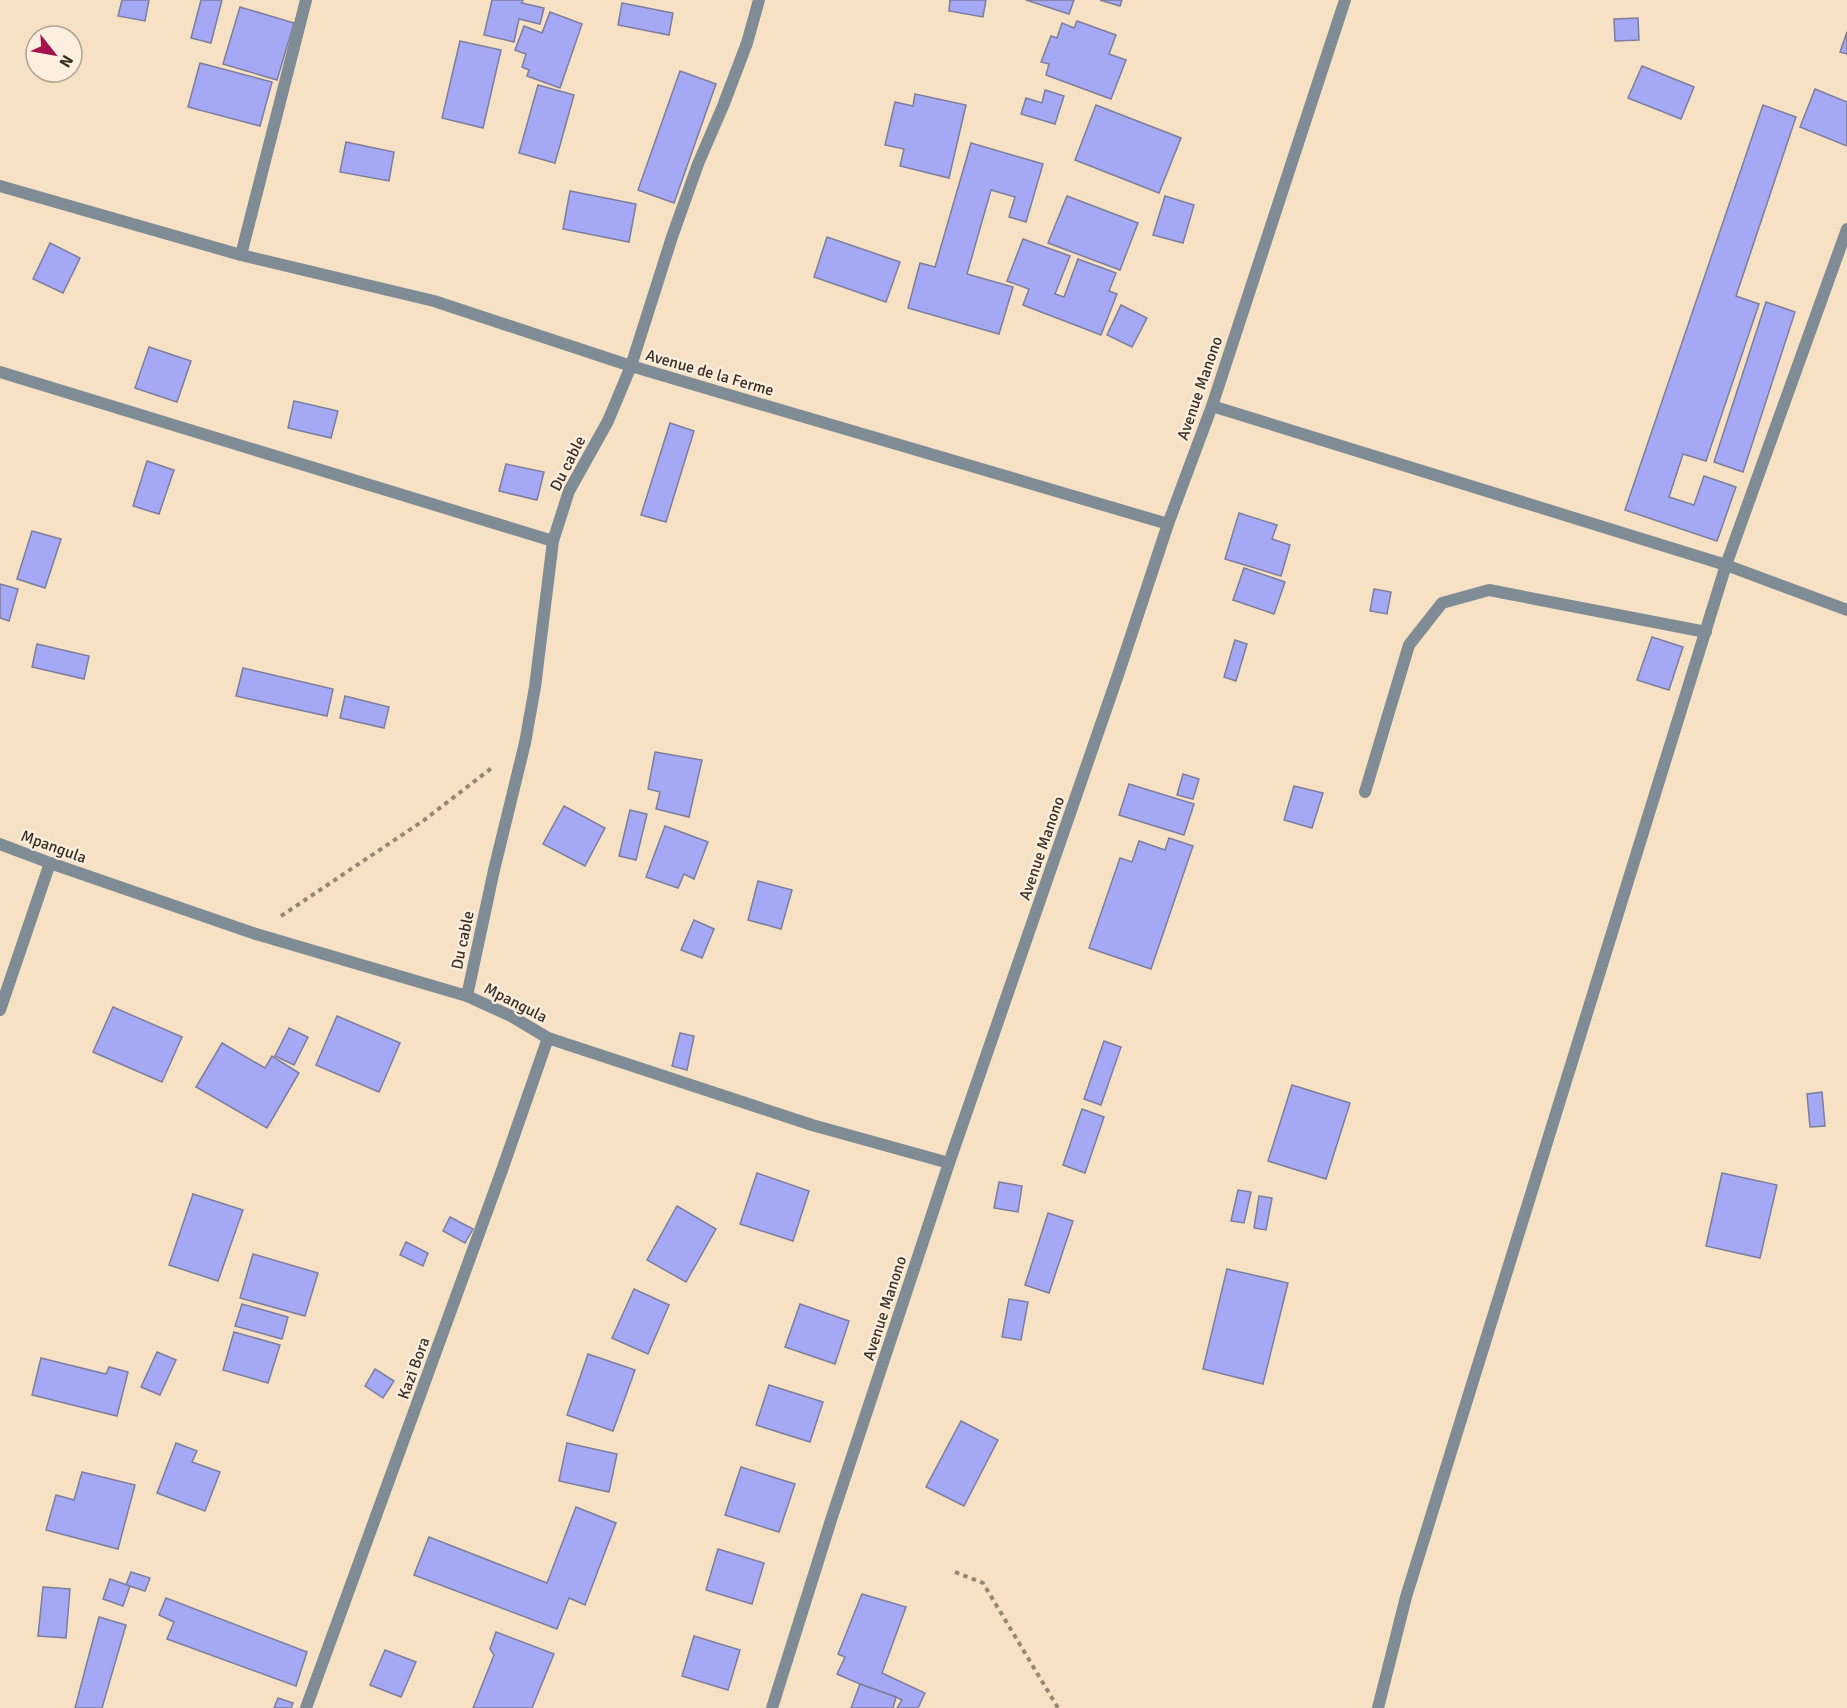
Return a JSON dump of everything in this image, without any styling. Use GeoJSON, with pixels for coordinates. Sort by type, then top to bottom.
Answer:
{"type":"FeatureCollection","features":[{"type":"Feature","properties":{"kind":"street"},"geometry":{"type":"LineString","coordinates":[[241,255],[306,0]]}},
{"type":"Feature","properties":{"kind":"street","name":"Du cable"},"geometry":{"type":"LineString","coordinates":[[467,996],[494,870],[525,743],[535,687],[553,541],[569,491],[608,421],[631,366],[672,237],[698,164],[743,53],[759,0]]}},
{"type":"Feature","properties":{"kind":"street","name":"Avenue Manono"},"geometry":{"type":"LineString","coordinates":[[772,1708],[835,1508],[949,1163],[1168,524],[1212,406],[1345,0]]}},
{"type":"Feature","properties":{"kind":"street","name":"Avenue de la Ferme"},"geometry":{"type":"LineString","coordinates":[[0,186],[241,255],[434,302],[631,366],[1168,524]]}},
{"type":"Feature","properties":{"kind":"street"},"geometry":{"type":"LineString","coordinates":[[1378,1708],[1406,1597],[1726,565],[1847,229]]}},
{"type":"Feature","properties":{"kind":"street"},"geometry":{"type":"LineString","coordinates":[[0,372],[553,541]]}},
{"type":"Feature","properties":{"kind":"street"},"geometry":{"type":"LineString","coordinates":[[1212,406],[1726,565],[1847,610]]}},
{"type":"Feature","properties":{"kind":"street"},"geometry":{"type":"LineString","coordinates":[[1365,792],[1409,645],[1442,603],[1489,590],[1706,632]]}},
{"type":"Feature","properties":{"kind":"street","name":"Mpangula"},"geometry":{"type":"LineString","coordinates":[[0,844],[256,934],[467,996],[511,1016],[548,1038],[812,1125],[949,1163]]}},
{"type":"Feature","properties":{"kind":"street"},"geometry":{"type":"LineString","coordinates":[[0,1010],[50,863]]}},
{"type":"Feature","properties":{"kind":"street","name":"Kazi Bora"},"geometry":{"type":"LineString","coordinates":[[306,1708],[548,1038]]}},
{"type":"Feature","properties":{"kind":"path"},"geometry":{"type":"LineString","coordinates":[[256,934],[423,821],[525,743]]}},
{"type":"Feature","properties":{"kind":"path"},"geometry":{"type":"LineString","coordinates":[[956,1572],[982,1583],[1058,1708]]}},
{"type":"Feature","properties":{"kind":"building"},"geometry":{"type":"Polygon","coordinates":[[[122,0],[149,0],[145,21],[118,16],[122,0]]]}},
{"type":"Feature","properties":{"kind":"building"},"geometry":{"type":"Polygon","coordinates":[[[201,0],[222,0],[211,43],[191,38],[201,0]]]}},
{"type":"Feature","properties":{"kind":"building"},"geometry":{"type":"Polygon","coordinates":[[[492,0],[523,0],[522,3],[544,8],[540,24],[519,19],[514,42],[484,35],[492,0]]]}},
{"type":"Feature","properties":{"kind":"building"},"geometry":{"type":"Polygon","coordinates":[[[950,0],[986,0],[983,17],[949,11],[950,0]]]}},
{"type":"Feature","properties":{"kind":"building"},"geometry":{"type":"Polygon","coordinates":[[[1026,0],[1074,0],[1069,14],[1026,0]]]}},
{"type":"Feature","properties":{"kind":"building"},"geometry":{"type":"Polygon","coordinates":[[[1100,0],[1122,0],[1120,6],[1100,0]]]}},
{"type":"Feature","properties":{"kind":"building"},"geometry":{"type":"Polygon","coordinates":[[[622,3],[673,13],[669,35],[618,25],[622,3]]]}},
{"type":"Feature","properties":{"kind":"building"},"geometry":{"type":"Polygon","coordinates":[[[240,7],[294,23],[277,80],[223,64],[240,7]]]}},
{"type":"Feature","properties":{"kind":"building"},"geometry":{"type":"Polygon","coordinates":[[[550,12],[582,24],[560,88],[527,76],[529,70],[522,67],[526,54],[515,50],[524,26],[542,33],[550,12]]]}},
{"type":"Feature","properties":{"kind":"building"},"geometry":{"type":"Polygon","coordinates":[[[1638,18],[1639,40],[1615,41],[1614,19],[1638,18]]]}},
{"type":"Feature","properties":{"kind":"building"},"geometry":{"type":"Polygon","coordinates":[[[1077,21],[1116,35],[1109,54],[1126,60],[1111,99],[1046,75],[1049,64],[1041,62],[1051,36],[1057,38],[1062,23],[1074,28],[1077,21]]]}},
{"type":"Feature","properties":{"kind":"building"},"geometry":{"type":"Polygon","coordinates":[[[1847,32],[1847,54],[1840,52],[1847,32]]]}},
{"type":"Feature","properties":{"kind":"building"},"geometry":{"type":"Polygon","coordinates":[[[460,41],[501,50],[483,128],[442,118],[460,41]]]}},
{"type":"Feature","properties":{"kind":"building"},"geometry":{"type":"Polygon","coordinates":[[[200,63],[272,82],[260,126],[188,107],[200,63]]]}},
{"type":"Feature","properties":{"kind":"building"},"geometry":{"type":"Polygon","coordinates":[[[1642,66],[1694,87],[1681,119],[1628,98],[1642,66]]]}},
{"type":"Feature","properties":{"kind":"building"},"geometry":{"type":"Polygon","coordinates":[[[680,71],[716,84],[674,203],[638,190],[680,71]]]}},
{"type":"Feature","properties":{"kind":"building"},"geometry":{"type":"Polygon","coordinates":[[[538,85],[574,95],[555,163],[519,153],[538,85]]]}},
{"type":"Feature","properties":{"kind":"building"},"geometry":{"type":"Polygon","coordinates":[[[1815,89],[1847,102],[1847,146],[1800,127],[1815,89]]]}},
{"type":"Feature","properties":{"kind":"building"},"geometry":{"type":"Polygon","coordinates":[[[1045,90],[1064,96],[1055,124],[1021,114],[1026,98],[1042,103],[1045,90]]]}},
{"type":"Feature","properties":{"kind":"building"},"geometry":{"type":"Polygon","coordinates":[[[915,94],[966,105],[949,178],[900,166],[904,149],[885,145],[895,102],[913,106],[915,94]]]}},
{"type":"Feature","properties":{"kind":"building"},"geometry":{"type":"Polygon","coordinates":[[[1096,105],[1181,138],[1159,193],[1075,160],[1096,105]]]}},
{"type":"Feature","properties":{"kind":"building"},"geometry":{"type":"Polygon","coordinates":[[[1763,105],[1796,117],[1736,296],[1759,304],[1706,461],[1683,454],[1669,497],[1694,505],[1704,476],[1736,487],[1717,541],[1625,510],[1763,105]]]}},
{"type":"Feature","properties":{"kind":"building"},"geometry":{"type":"Polygon","coordinates":[[[346,142],[394,152],[389,181],[340,172],[346,142]]]}},
{"type":"Feature","properties":{"kind":"building"},"geometry":{"type":"Polygon","coordinates":[[[971,143],[1043,164],[1026,222],[1009,217],[1015,197],[991,190],[967,274],[1013,287],[999,334],[908,308],[920,263],[935,267],[971,143]]]}},
{"type":"Feature","properties":{"kind":"building"},"geometry":{"type":"Polygon","coordinates":[[[570,191],[636,204],[629,242],[563,229],[570,191]]]}},
{"type":"Feature","properties":{"kind":"building"},"geometry":{"type":"Polygon","coordinates":[[[1067,196],[1138,223],[1120,270],[1048,243],[1067,196]]]}},
{"type":"Feature","properties":{"kind":"building"},"geometry":{"type":"Polygon","coordinates":[[[1165,196],[1194,205],[1183,243],[1153,235],[1165,196]]]}},
{"type":"Feature","properties":{"kind":"building"},"geometry":{"type":"Polygon","coordinates":[[[827,237],[900,262],[886,302],[814,277],[827,237]]]}},
{"type":"Feature","properties":{"kind":"building"},"geometry":{"type":"Polygon","coordinates":[[[1023,239],[1070,256],[1055,294],[1064,297],[1078,259],[1116,273],[1109,291],[1117,294],[1101,335],[1023,305],[1029,289],[1007,281],[1023,239]]]}},
{"type":"Feature","properties":{"kind":"building"},"geometry":{"type":"Polygon","coordinates":[[[50,243],[80,258],[63,293],[33,279],[50,243]]]}},
{"type":"Feature","properties":{"kind":"building"},"geometry":{"type":"Polygon","coordinates":[[[1766,302],[1795,312],[1743,472],[1714,462],[1766,302]]]}},
{"type":"Feature","properties":{"kind":"building"},"geometry":{"type":"Polygon","coordinates":[[[1121,305],[1147,318],[1132,347],[1107,335],[1121,305]]]}},
{"type":"Feature","properties":{"kind":"building"},"geometry":{"type":"Polygon","coordinates":[[[149,347],[191,361],[177,402],[135,388],[149,347]]]}},
{"type":"Feature","properties":{"kind":"building"},"geometry":{"type":"Polygon","coordinates":[[[294,401],[338,411],[331,438],[288,428],[294,401]]]}},
{"type":"Feature","properties":{"kind":"building"},"geometry":{"type":"Polygon","coordinates":[[[670,423],[694,431],[666,522],[641,515],[670,423]]]}},
{"type":"Feature","properties":{"kind":"building"},"geometry":{"type":"Polygon","coordinates":[[[147,461],[174,470],[159,514],[133,506],[147,461]]]}},
{"type":"Feature","properties":{"kind":"building"},"geometry":{"type":"Polygon","coordinates":[[[506,464],[544,472],[537,500],[499,491],[506,464]]]}},
{"type":"Feature","properties":{"kind":"building"},"geometry":{"type":"Polygon","coordinates":[[[1239,513],[1277,525],[1272,539],[1290,545],[1281,576],[1225,559],[1239,513]]]}},
{"type":"Feature","properties":{"kind":"building"},"geometry":{"type":"Polygon","coordinates":[[[32,531],[61,539],[45,588],[17,579],[32,531]]]}},
{"type":"Feature","properties":{"kind":"building"},"geometry":{"type":"Polygon","coordinates":[[[1244,568],[1285,582],[1274,614],[1233,600],[1244,568]]]}},
{"type":"Feature","properties":{"kind":"building"},"geometry":{"type":"Polygon","coordinates":[[[0,584],[18,589],[9,621],[0,618],[0,584]]]}},
{"type":"Feature","properties":{"kind":"building"},"geometry":{"type":"Polygon","coordinates":[[[1374,589],[1391,592],[1387,614],[1370,611],[1374,589]]]}},
{"type":"Feature","properties":{"kind":"building"},"geometry":{"type":"Polygon","coordinates":[[[1652,637],[1683,647],[1669,690],[1637,680],[1652,637]]]}},
{"type":"Feature","properties":{"kind":"building"},"geometry":{"type":"Polygon","coordinates":[[[1235,640],[1247,644],[1236,681],[1224,677],[1235,640]]]}},
{"type":"Feature","properties":{"kind":"building"},"geometry":{"type":"Polygon","coordinates":[[[37,644],[89,656],[84,679],[32,667],[37,644]]]}},
{"type":"Feature","properties":{"kind":"building"},"geometry":{"type":"Polygon","coordinates":[[[243,668],[333,689],[327,716],[236,696],[243,668]]]}},
{"type":"Feature","properties":{"kind":"building"},"geometry":{"type":"Polygon","coordinates":[[[345,696],[389,707],[384,728],[340,718],[345,696]]]}},
{"type":"Feature","properties":{"kind":"building"},"geometry":{"type":"Polygon","coordinates":[[[655,752],[702,760],[689,817],[656,809],[660,792],[648,789],[655,752]]]}},
{"type":"Feature","properties":{"kind":"building"},"geometry":{"type":"Polygon","coordinates":[[[1183,774],[1199,779],[1193,799],[1177,795],[1183,774]]]}},
{"type":"Feature","properties":{"kind":"building"},"geometry":{"type":"Polygon","coordinates":[[[1129,784],[1194,804],[1184,835],[1119,815],[1129,784]]]}},
{"type":"Feature","properties":{"kind":"building"},"geometry":{"type":"Polygon","coordinates":[[[1294,786],[1323,793],[1312,828],[1284,820],[1294,786]]]}},
{"type":"Feature","properties":{"kind":"building"},"geometry":{"type":"Polygon","coordinates":[[[564,806],[605,828],[585,866],[543,844],[564,806]]]}},
{"type":"Feature","properties":{"kind":"building"},"geometry":{"type":"Polygon","coordinates":[[[630,810],[647,814],[636,860],[619,856],[630,810]]]}},
{"type":"Feature","properties":{"kind":"building"},"geometry":{"type":"Polygon","coordinates":[[[665,826],[708,842],[694,879],[684,874],[678,888],[646,877],[665,826]]]}},
{"type":"Feature","properties":{"kind":"building"},"geometry":{"type":"Polygon","coordinates":[[[1169,838],[1193,846],[1151,969],[1089,948],[1120,858],[1132,862],[1139,841],[1165,850],[1169,838]]]}},
{"type":"Feature","properties":{"kind":"building"},"geometry":{"type":"Polygon","coordinates":[[[758,881],[792,890],[781,929],[748,920],[758,881]]]}},
{"type":"Feature","properties":{"kind":"building"},"geometry":{"type":"Polygon","coordinates":[[[694,920],[714,929],[702,958],[681,950],[694,920]]]}},
{"type":"Feature","properties":{"kind":"building"},"geometry":{"type":"Polygon","coordinates":[[[113,1007],[182,1037],[162,1082],[93,1052],[113,1007]]]}},
{"type":"Feature","properties":{"kind":"building"},"geometry":{"type":"Polygon","coordinates":[[[337,1016],[400,1043],[379,1092],[316,1065],[337,1016]]]}},
{"type":"Feature","properties":{"kind":"building"},"geometry":{"type":"Polygon","coordinates":[[[289,1028],[308,1037],[294,1065],[275,1056],[289,1028]]]}},
{"type":"Feature","properties":{"kind":"building"},"geometry":{"type":"Polygon","coordinates":[[[680,1033],[694,1036],[687,1070],[672,1066],[680,1033]]]}},
{"type":"Feature","properties":{"kind":"building"},"geometry":{"type":"Polygon","coordinates":[[[1104,1041],[1121,1047],[1101,1105],[1084,1099],[1104,1041]]]}},
{"type":"Feature","properties":{"kind":"building"},"geometry":{"type":"Polygon","coordinates":[[[222,1043],[265,1068],[272,1056],[299,1073],[267,1128],[196,1087],[222,1043]]]}},
{"type":"Feature","properties":{"kind":"building"},"geometry":{"type":"Polygon","coordinates":[[[1292,1085],[1350,1103],[1326,1179],[1268,1161],[1292,1085]]]}},
{"type":"Feature","properties":{"kind":"building"},"geometry":{"type":"Polygon","coordinates":[[[1822,1092],[1825,1126],[1810,1127],[1807,1094],[1822,1092]]]}},
{"type":"Feature","properties":{"kind":"building"},"geometry":{"type":"Polygon","coordinates":[[[1082,1109],[1104,1117],[1085,1173],[1063,1165],[1082,1109]]]}},
{"type":"Feature","properties":{"kind":"building"},"geometry":{"type":"Polygon","coordinates":[[[757,1173],[809,1191],[793,1241],[740,1224],[757,1173]]]}},
{"type":"Feature","properties":{"kind":"building"},"geometry":{"type":"Polygon","coordinates":[[[1722,1173],[1777,1185],[1760,1258],[1706,1246],[1722,1173]]]}},
{"type":"Feature","properties":{"kind":"building"},"geometry":{"type":"Polygon","coordinates":[[[999,1182],[1022,1186],[1018,1212],[994,1208],[999,1182]]]}},
{"type":"Feature","properties":{"kind":"building"},"geometry":{"type":"Polygon","coordinates":[[[1238,1190],[1251,1192],[1244,1223],[1231,1221],[1238,1190]]]}},
{"type":"Feature","properties":{"kind":"building"},"geometry":{"type":"Polygon","coordinates":[[[193,1194],[243,1210],[218,1281],[169,1265],[193,1194]]]}},
{"type":"Feature","properties":{"kind":"building"},"geometry":{"type":"Polygon","coordinates":[[[1259,1196],[1272,1198],[1266,1230],[1254,1228],[1259,1196]]]}},
{"type":"Feature","properties":{"kind":"building"},"geometry":{"type":"Polygon","coordinates":[[[677,1206],[716,1229],[686,1282],[647,1260],[677,1206]]]}},
{"type":"Feature","properties":{"kind":"building"},"geometry":{"type":"Polygon","coordinates":[[[1048,1213],[1073,1221],[1049,1293],[1025,1285],[1048,1213]]]}},
{"type":"Feature","properties":{"kind":"building"},"geometry":{"type":"Polygon","coordinates":[[[450,1217],[473,1229],[465,1243],[443,1231],[450,1217]]]}},
{"type":"Feature","properties":{"kind":"building"},"geometry":{"type":"Polygon","coordinates":[[[406,1242],[428,1253],[423,1266],[400,1255],[406,1242]]]}},
{"type":"Feature","properties":{"kind":"building"},"geometry":{"type":"Polygon","coordinates":[[[253,1254],[318,1273],[305,1316],[240,1298],[253,1254]]]}},
{"type":"Feature","properties":{"kind":"building"},"geometry":{"type":"Polygon","coordinates":[[[1227,1269],[1288,1283],[1263,1384],[1203,1369],[1227,1269]]]}},
{"type":"Feature","properties":{"kind":"building"},"geometry":{"type":"Polygon","coordinates":[[[634,1289],[669,1305],[648,1354],[612,1338],[634,1289]]]}},
{"type":"Feature","properties":{"kind":"building"},"geometry":{"type":"Polygon","coordinates":[[[1009,1299],[1028,1302],[1021,1340],[1002,1337],[1009,1299]]]}},
{"type":"Feature","properties":{"kind":"building"},"geometry":{"type":"Polygon","coordinates":[[[242,1304],[288,1317],[282,1339],[235,1326],[242,1304]]]}},
{"type":"Feature","properties":{"kind":"building"},"geometry":{"type":"Polygon","coordinates":[[[800,1304],[849,1321],[835,1364],[785,1347],[800,1304]]]}},
{"type":"Feature","properties":{"kind":"building"},"geometry":{"type":"Polygon","coordinates":[[[234,1332],[280,1345],[268,1383],[223,1370],[234,1332]]]}},
{"type":"Feature","properties":{"kind":"building"},"geometry":{"type":"Polygon","coordinates":[[[157,1352],[176,1360],[160,1395],[141,1387],[157,1352]]]}},
{"type":"Feature","properties":{"kind":"building"},"geometry":{"type":"Polygon","coordinates":[[[588,1354],[635,1370],[613,1431],[567,1415],[588,1354]]]}},
{"type":"Feature","properties":{"kind":"building"},"geometry":{"type":"Polygon","coordinates":[[[41,1358],[106,1374],[109,1367],[128,1372],[117,1416],[32,1395],[41,1358]]]}},
{"type":"Feature","properties":{"kind":"building"},"geometry":{"type":"Polygon","coordinates":[[[375,1369],[394,1381],[383,1398],[365,1386],[375,1369]]]}},
{"type":"Feature","properties":{"kind":"building"},"geometry":{"type":"Polygon","coordinates":[[[769,1385],[823,1402],[810,1442],[756,1425],[769,1385]]]}},
{"type":"Feature","properties":{"kind":"building"},"geometry":{"type":"Polygon","coordinates":[[[961,1421],[998,1440],[964,1506],[926,1487],[961,1421]]]}},
{"type":"Feature","properties":{"kind":"building"},"geometry":{"type":"Polygon","coordinates":[[[176,1443],[197,1451],[192,1462],[220,1472],[205,1511],[157,1493],[176,1443]]]}},
{"type":"Feature","properties":{"kind":"building"},"geometry":{"type":"Polygon","coordinates":[[[567,1443],[617,1454],[609,1492],[559,1481],[567,1443]]]}},
{"type":"Feature","properties":{"kind":"building"},"geometry":{"type":"Polygon","coordinates":[[[741,1467],[795,1484],[779,1532],[725,1515],[741,1467]]]}},
{"type":"Feature","properties":{"kind":"building"},"geometry":{"type":"Polygon","coordinates":[[[82,1472],[135,1485],[118,1549],[46,1530],[56,1495],[74,1500],[82,1472]]]}},
{"type":"Feature","properties":{"kind":"building"},"geometry":{"type":"Polygon","coordinates":[[[576,1507],[616,1523],[585,1605],[569,1598],[557,1629],[414,1575],[429,1537],[547,1583],[576,1507]]]}},
{"type":"Feature","properties":{"kind":"building"},"geometry":{"type":"Polygon","coordinates":[[[718,1549],[764,1563],[752,1604],[706,1590],[718,1549]]]}},
{"type":"Feature","properties":{"kind":"building"},"geometry":{"type":"Polygon","coordinates":[[[131,1572],[150,1578],[145,1591],[126,1585],[131,1572]]]}},
{"type":"Feature","properties":{"kind":"building"},"geometry":{"type":"Polygon","coordinates":[[[110,1579],[130,1586],[123,1606],[103,1599],[110,1579]]]}},
{"type":"Feature","properties":{"kind":"building"},"geometry":{"type":"Polygon","coordinates":[[[43,1587],[70,1589],[66,1638],[38,1636],[43,1587]]]}},
{"type":"Feature","properties":{"kind":"building"},"geometry":{"type":"Polygon","coordinates":[[[862,1594],[906,1607],[882,1673],[925,1693],[918,1708],[897,1708],[902,1700],[837,1674],[845,1657],[838,1654],[862,1594]]]}},
{"type":"Feature","properties":{"kind":"building"},"geometry":{"type":"Polygon","coordinates":[[[166,1598],[307,1652],[296,1686],[167,1639],[174,1622],[159,1615],[166,1598]]]}},
{"type":"Feature","properties":{"kind":"building"},"geometry":{"type":"Polygon","coordinates":[[[99,1617],[126,1625],[102,1708],[75,1708],[99,1617]]]}},
{"type":"Feature","properties":{"kind":"building"},"geometry":{"type":"Polygon","coordinates":[[[496,1632],[554,1654],[532,1708],[473,1708],[494,1655],[490,1649],[496,1632]]]}},
{"type":"Feature","properties":{"kind":"building"},"geometry":{"type":"Polygon","coordinates":[[[694,1636],[740,1650],[728,1690],[682,1676],[694,1636]]]}},
{"type":"Feature","properties":{"kind":"building"},"geometry":{"type":"Polygon","coordinates":[[[385,1650],[416,1662],[401,1697],[370,1685],[385,1650]]]}},
{"type":"Feature","properties":{"kind":"building"},"geometry":{"type":"Polygon","coordinates":[[[860,1684],[896,1697],[893,1708],[851,1708],[860,1684]]]}},
{"type":"Feature","properties":{"kind":"building"},"geometry":{"type":"Polygon","coordinates":[[[278,1698],[293,1703],[291,1708],[274,1708],[278,1698]]]}}]}
